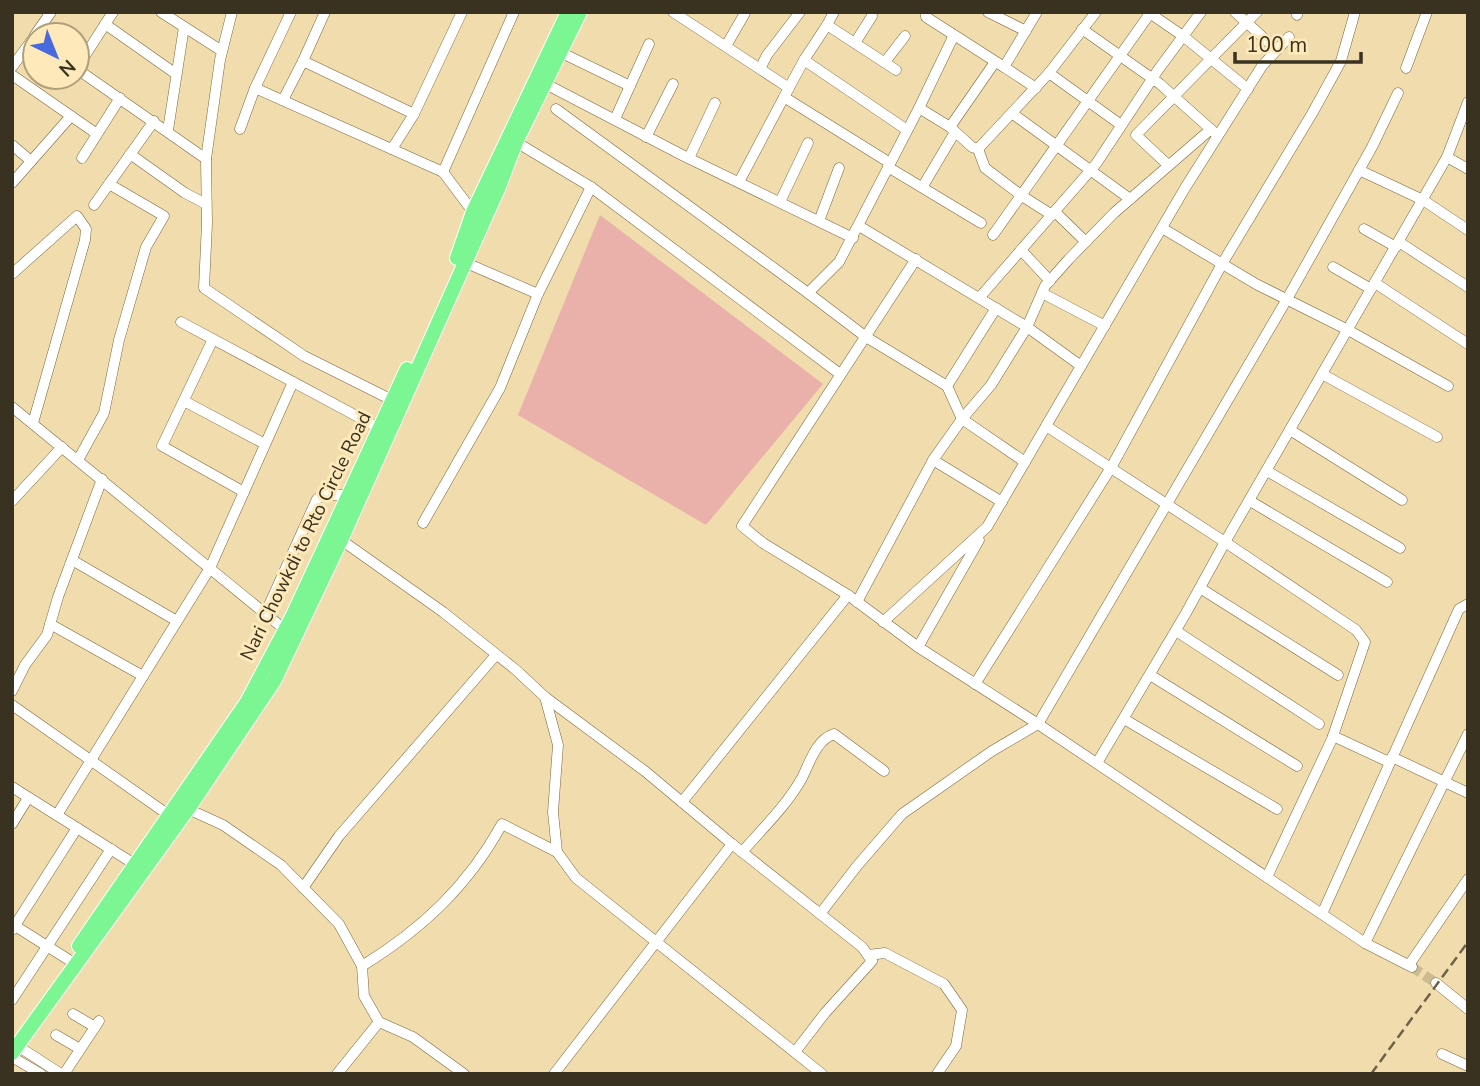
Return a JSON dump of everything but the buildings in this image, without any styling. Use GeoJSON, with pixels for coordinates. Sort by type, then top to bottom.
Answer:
{"type":"FeatureCollection","features":[{"type":"Feature","properties":{"kind":"highway","name":"Nari Chowkdi to Rto Circle Road"},"geometry":{"type":"LineString","coordinates":[[13,1047],[141,868],[170,816],[290,634],[336,536],[348,495],[456,260],[473,212],[540,81],[568,12]]}},
{"type":"Feature","properties":{"kind":"highway"},"geometry":{"type":"LineString","coordinates":[[336,536],[498,189],[540,81],[560,51],[580,12]]}},
{"type":"Feature","properties":{"kind":"highway"},"geometry":{"type":"LineString","coordinates":[[141,868],[188,810],[274,681],[290,634]]}},
{"type":"Feature","properties":{"kind":"street"},"geometry":{"type":"LineString","coordinates":[[91,46],[113,12]]}},
{"type":"Feature","properties":{"kind":"street"},"geometry":{"type":"LineString","coordinates":[[161,12],[222,51]]}},
{"type":"Feature","properties":{"kind":"street"},"geometry":{"type":"LineString","coordinates":[[232,12],[222,51],[206,159],[206,291],[304,356],[392,400]]}},
{"type":"Feature","properties":{"kind":"street"},"geometry":{"type":"LineString","coordinates":[[240,129],[291,12]]}},
{"type":"Feature","properties":{"kind":"street"},"geometry":{"type":"LineString","coordinates":[[283,100],[326,12]]}},
{"type":"Feature","properties":{"kind":"street"},"geometry":{"type":"LineString","coordinates":[[392,149],[414,114],[461,12]]}},
{"type":"Feature","properties":{"kind":"street"},"geometry":{"type":"LineString","coordinates":[[443,172],[514,12]]}},
{"type":"Feature","properties":{"kind":"street"},"geometry":{"type":"LineString","coordinates":[[673,12],[760,69],[787,93],[889,165],[981,223]]}},
{"type":"Feature","properties":{"kind":"street"},"geometry":{"type":"LineString","coordinates":[[760,69],[767,55],[800,12]]}},
{"type":"Feature","properties":{"kind":"street"},"geometry":{"type":"LineString","coordinates":[[738,182],[804,60],[834,12]]}},
{"type":"Feature","properties":{"kind":"street"},"geometry":{"type":"LineString","coordinates":[[926,12],[926,17],[1036,88]]}},
{"type":"Feature","properties":{"kind":"street"},"geometry":{"type":"LineString","coordinates":[[988,12],[1026,31]]}},
{"type":"Feature","properties":{"kind":"street"},"geometry":{"type":"LineString","coordinates":[[923,186],[953,130],[1037,12]]}},
{"type":"Feature","properties":{"kind":"street"},"geometry":{"type":"LineString","coordinates":[[980,297],[1090,171],[1201,12]]}},
{"type":"Feature","properties":{"kind":"street"},"geometry":{"type":"LineString","coordinates":[[1235,12],[1277,50]]}},
{"type":"Feature","properties":{"kind":"street"},"geometry":{"type":"LineString","coordinates":[[1136,135],[1257,12]]}},
{"type":"Feature","properties":{"kind":"street"},"geometry":{"type":"LineString","coordinates":[[975,684],[1112,466],[1222,264],[1341,61],[1355,12]]}},
{"type":"Feature","properties":{"kind":"street"},"geometry":{"type":"LineString","coordinates":[[1406,68],[1427,12]]}},
{"type":"Feature","properties":{"kind":"street"},"geometry":{"type":"LineString","coordinates":[[726,46],[745,13]]}},
{"type":"Feature","properties":{"kind":"street"},"geometry":{"type":"LineString","coordinates":[[978,149],[1049,74],[1093,13]]}},
{"type":"Feature","properties":{"kind":"street"},"geometry":{"type":"LineString","coordinates":[[993,235],[1150,13],[1184,36],[1248,89]]}},
{"type":"Feature","properties":{"kind":"street"},"geometry":{"type":"LineString","coordinates":[[855,43],[872,16]]}},
{"type":"Feature","properties":{"kind":"street"},"geometry":{"type":"LineString","coordinates":[[105,24],[176,74]]}},
{"type":"Feature","properties":{"kind":"street"},"geometry":{"type":"LineString","coordinates":[[827,25],[897,70]]}},
{"type":"Feature","properties":{"kind":"street"},"geometry":{"type":"LineString","coordinates":[[168,130],[184,27]]}},
{"type":"Feature","properties":{"kind":"street"},"geometry":{"type":"LineString","coordinates":[[1082,29],[1152,79],[1215,132]]}},
{"type":"Feature","properties":{"kind":"street"},"geometry":{"type":"LineString","coordinates":[[808,293],[839,262],[853,238],[954,35]]}},
{"type":"Feature","properties":{"kind":"street"},"geometry":{"type":"LineString","coordinates":[[885,62],[905,36]]}},
{"type":"Feature","properties":{"kind":"street"},"geometry":{"type":"LineString","coordinates":[[918,647],[1215,132],[1262,66],[1289,37]]}},
{"type":"Feature","properties":{"kind":"street"},"geometry":{"type":"LineString","coordinates":[[615,120],[649,44]]}},
{"type":"Feature","properties":{"kind":"street"},"geometry":{"type":"LineString","coordinates":[[560,51],[630,86]]}},
{"type":"Feature","properties":{"kind":"street"},"geometry":{"type":"LineString","coordinates":[[804,60],[907,130]]}},
{"type":"Feature","properties":{"kind":"street"},"geometry":{"type":"LineString","coordinates":[[303,61],[414,114]]}},
{"type":"Feature","properties":{"kind":"street"},"geometry":{"type":"LineString","coordinates":[[1049,74],[1122,123],[1168,165]]}},
{"type":"Feature","properties":{"kind":"street"},"geometry":{"type":"LineString","coordinates":[[12,75],[97,134]]}},
{"type":"Feature","properties":{"kind":"street"},"geometry":{"type":"LineString","coordinates":[[91,78],[206,159]]}},
{"type":"Feature","properties":{"kind":"street"},"geometry":{"type":"LineString","coordinates":[[540,81],[646,137],[853,238]]}},
{"type":"Feature","properties":{"kind":"street"},"geometry":{"type":"LineString","coordinates":[[646,137],[673,84]]}},
{"type":"Feature","properties":{"kind":"street"},"geometry":{"type":"LineString","coordinates":[[256,88],[443,172],[473,212]]}},
{"type":"Feature","properties":{"kind":"street"},"geometry":{"type":"LineString","coordinates":[[820,914],[902,814],[992,751],[1038,724],[1287,299],[1359,170],[1398,93]]}},
{"type":"Feature","properties":{"kind":"street"},"geometry":{"type":"LineString","coordinates":[[82,158],[120,98]]}},
{"type":"Feature","properties":{"kind":"street"},"geometry":{"type":"LineString","coordinates":[[689,158],[715,103]]}},
{"type":"Feature","properties":{"kind":"street"},"geometry":{"type":"LineString","coordinates":[[919,108],[978,149]]}},
{"type":"Feature","properties":{"kind":"street"},"geometry":{"type":"LineString","coordinates":[[556,109],[866,337],[947,386],[962,419],[1025,462]]}},
{"type":"Feature","properties":{"kind":"street"},"geometry":{"type":"LineString","coordinates":[[1097,763],[1176,631],[1447,158],[1464,112]]}},
{"type":"Feature","properties":{"kind":"street"},"geometry":{"type":"LineString","coordinates":[[1013,114],[1130,199]]}},
{"type":"Feature","properties":{"kind":"street"},"geometry":{"type":"LineString","coordinates":[[12,183],[71,116]]}},
{"type":"Feature","properties":{"kind":"street"},"geometry":{"type":"LineString","coordinates":[[94,205],[154,121]]}},
{"type":"Feature","properties":{"kind":"street"},"geometry":{"type":"LineString","coordinates":[[682,802],[853,598],[933,460],[962,419],[991,385],[1027,327],[1050,281],[1130,199],[1168,165],[1215,132]]}},
{"type":"Feature","properties":{"kind":"street"},"geometry":{"type":"LineString","coordinates":[[516,142],[591,187],[840,374]]}},
{"type":"Feature","properties":{"kind":"street"},"geometry":{"type":"LineString","coordinates":[[780,202],[808,143]]}},
{"type":"Feature","properties":{"kind":"street"},"geometry":{"type":"LineString","coordinates":[[12,145],[31,161]]}},
{"type":"Feature","properties":{"kind":"street"},"geometry":{"type":"LineString","coordinates":[[978,149],[985,168],[1022,196],[1054,213],[1086,242]]}},
{"type":"Feature","properties":{"kind":"street"},"geometry":{"type":"LineString","coordinates":[[130,154],[206,204]]}},
{"type":"Feature","properties":{"kind":"street"},"geometry":{"type":"LineString","coordinates":[[1447,158],[1468,169]]}},
{"type":"Feature","properties":{"kind":"street"},"geometry":{"type":"LineString","coordinates":[[818,221],[839,168]]}},
{"type":"Feature","properties":{"kind":"street"},"geometry":{"type":"LineString","coordinates":[[1359,170],[1423,200],[1468,230]]}},
{"type":"Feature","properties":{"kind":"street"},"geometry":{"type":"LineString","coordinates":[[78,460],[104,413],[119,340],[146,247],[164,216],[109,184]]}},
{"type":"Feature","properties":{"kind":"street"},"geometry":{"type":"LineString","coordinates":[[424,523],[500,388],[538,295],[591,187]]}},
{"type":"Feature","properties":{"kind":"street"},"geometry":{"type":"LineString","coordinates":[[12,274],[77,216],[86,229],[85,240],[33,424]]}},
{"type":"Feature","properties":{"kind":"street"},"geometry":{"type":"LineString","coordinates":[[859,226],[980,297],[1081,366]]}},
{"type":"Feature","properties":{"kind":"street"},"geometry":{"type":"LineString","coordinates":[[1162,228],[1256,284],[1348,330],[1448,386]]}},
{"type":"Feature","properties":{"kind":"street"},"geometry":{"type":"LineString","coordinates":[[1364,229],[1466,285]]}},
{"type":"Feature","properties":{"kind":"street"},"geometry":{"type":"LineString","coordinates":[[1021,250],[1050,281]]}},
{"type":"Feature","properties":{"kind":"street"},"geometry":{"type":"LineString","coordinates":[[916,259],[741,526],[763,543],[853,598],[918,647],[1097,763],[1365,943],[1410,966],[1468,878]]}},
{"type":"Feature","properties":{"kind":"street"},"geometry":{"type":"LineString","coordinates":[[464,262],[538,295]]}},
{"type":"Feature","properties":{"kind":"street"},"geometry":{"type":"LineString","coordinates":[[1333,267],[1373,286],[1463,341]]}},
{"type":"Feature","properties":{"kind":"street"},"geometry":{"type":"LineString","coordinates":[[1042,293],[1105,326]]}},
{"type":"Feature","properties":{"kind":"street"},"geometry":{"type":"LineString","coordinates":[[947,386],[996,308]]}},
{"type":"Feature","properties":{"kind":"street"},"geometry":{"type":"LineString","coordinates":[[181,323],[379,428]]}},
{"type":"Feature","properties":{"kind":"street"},"geometry":{"type":"LineString","coordinates":[[213,339],[162,446],[244,492]]}},
{"type":"Feature","properties":{"kind":"street"},"geometry":{"type":"LineString","coordinates":[[1322,374],[1437,437]]}},
{"type":"Feature","properties":{"kind":"street"},"geometry":{"type":"LineString","coordinates":[[57,815],[210,568],[293,382]]}},
{"type":"Feature","properties":{"kind":"street"},"geometry":{"type":"LineString","coordinates":[[184,401],[265,444]]}},
{"type":"Feature","properties":{"kind":"street"},"geometry":{"type":"LineString","coordinates":[[12,407],[290,634]]}},
{"type":"Feature","properties":{"kind":"street"},"geometry":{"type":"LineString","coordinates":[[1046,426],[1168,503],[1361,635],[1365,642],[1333,736],[1267,877]]}},
{"type":"Feature","properties":{"kind":"street"},"geometry":{"type":"LineString","coordinates":[[1290,430],[1402,500]]}},
{"type":"Feature","properties":{"kind":"street"},"geometry":{"type":"LineString","coordinates":[[12,501],[62,447]]}},
{"type":"Feature","properties":{"kind":"street"},"geometry":{"type":"LineString","coordinates":[[933,460],[1002,502]]}},
{"type":"Feature","properties":{"kind":"street"},"geometry":{"type":"LineString","coordinates":[[1267,471],[1400,548]]}},
{"type":"Feature","properties":{"kind":"street"},"geometry":{"type":"LineString","coordinates":[[12,691],[25,665],[47,635],[102,479]]}},
{"type":"Feature","properties":{"kind":"street"},"geometry":{"type":"LineString","coordinates":[[265,614],[317,499],[323,495],[348,495]]}},
{"type":"Feature","properties":{"kind":"street"},"geometry":{"type":"LineString","coordinates":[[1250,501],[1387,582]]}},
{"type":"Feature","properties":{"kind":"street"},"geometry":{"type":"LineString","coordinates":[[883,622],[987,527]]}},
{"type":"Feature","properties":{"kind":"street"},"geometry":{"type":"LineString","coordinates":[[336,536],[443,612],[545,697],[646,772],[862,947],[872,961],[825,1013],[795,1052]]}},
{"type":"Feature","properties":{"kind":"street"},"geometry":{"type":"LineString","coordinates":[[72,560],[177,621]]}},
{"type":"Feature","properties":{"kind":"street"},"geometry":{"type":"LineString","coordinates":[[1200,588],[1338,675]]}},
{"type":"Feature","properties":{"kind":"street"},"geometry":{"type":"LineString","coordinates":[[1322,914],[1459,609],[1468,604]]}},
{"type":"Feature","properties":{"kind":"street"},"geometry":{"type":"LineString","coordinates":[[50,624],[143,676]]}},
{"type":"Feature","properties":{"kind":"street"},"geometry":{"type":"LineString","coordinates":[[1176,631],[1319,724]]}},
{"type":"Feature","properties":{"kind":"street"},"geometry":{"type":"LineString","coordinates":[[303,888],[339,836],[496,655]]}},
{"type":"Feature","properties":{"kind":"street"},"geometry":{"type":"LineString","coordinates":[[1150,675],[1297,765]]}},
{"type":"Feature","properties":{"kind":"street"},"geometry":{"type":"LineString","coordinates":[[545,697],[558,745],[553,812],[557,852]]}},
{"type":"Feature","properties":{"kind":"street"},"geometry":{"type":"LineString","coordinates":[[12,705],[170,816]]}},
{"type":"Feature","properties":{"kind":"street"},"geometry":{"type":"LineString","coordinates":[[1124,719],[1277,809]]}},
{"type":"Feature","properties":{"kind":"street"},"geometry":{"type":"LineString","coordinates":[[742,852],[787,800],[820,743],[829,736],[834,734],[884,771]]}},
{"type":"Feature","properties":{"kind":"street"},"geometry":{"type":"LineString","coordinates":[[1365,943],[1468,734]]}},
{"type":"Feature","properties":{"kind":"street"},"geometry":{"type":"LineString","coordinates":[[1333,736],[1445,781],[1468,793]]}},
{"type":"Feature","properties":{"kind":"street"},"geometry":{"type":"LineString","coordinates":[[12,787],[141,868]]}},
{"type":"Feature","properties":{"kind":"street"},"geometry":{"type":"LineString","coordinates":[[12,824],[28,798]]}},
{"type":"Feature","properties":{"kind":"street"},"geometry":{"type":"LineString","coordinates":[[188,810],[223,825],[281,864],[339,924],[362,966],[364,996],[379,1022],[413,1037],[464,1074]]}},
{"type":"Feature","properties":{"kind":"street"},"geometry":{"type":"LineString","coordinates":[[362,966],[399,943],[440,907],[473,871],[502,824],[557,852],[576,878],[822,1074]]}},
{"type":"Feature","properties":{"kind":"street"},"geometry":{"type":"LineString","coordinates":[[73,962],[13,926],[77,828]]}},
{"type":"Feature","properties":{"kind":"street"},"geometry":{"type":"LineString","coordinates":[[554,1074],[732,844]]}},
{"type":"Feature","properties":{"kind":"street"},"geometry":{"type":"LineString","coordinates":[[12,1000],[111,849]]}},
{"type":"Feature","properties":{"kind":"street"},"geometry":{"type":"LineString","coordinates":[[868,955],[885,953],[944,984],[962,1010],[956,1046],[937,1074]]}},
{"type":"Feature","properties":{"kind":"street"},"geometry":{"type":"LineString","coordinates":[[1436,984],[1468,1009]]}},
{"type":"Feature","properties":{"kind":"street"},"geometry":{"type":"LineString","coordinates":[[13,1047],[62,1074],[97,1024],[73,1014]]}},
{"type":"Feature","properties":{"kind":"street"},"geometry":{"type":"LineString","coordinates":[[337,1074],[379,1022]]}},
{"type":"Feature","properties":{"kind":"street"},"geometry":{"type":"LineString","coordinates":[[57,1035],[80,1049]]}},
{"type":"Feature","properties":{"kind":"street"},"geometry":{"type":"LineString","coordinates":[[13,1047],[41,1074]]}},
{"type":"Feature","properties":{"kind":"street"},"geometry":{"type":"LineString","coordinates":[[1442,1054],[1468,1066]]}},
{"type":"Feature","properties":{"kind":"shaded area"},"geometry":{"type":"Polygon","coordinates":[[[600,215],[823,384],[706,525],[518,415],[600,215]]]}},
{"type":"Feature","properties":{"kind":"tunnel"},"geometry":{"type":"LineString","coordinates":[[1412,967],[1436,983]]}},
{"type":"Feature","properties":{"kind":"railway"},"geometry":{"type":"LineString","coordinates":[[1371,1074],[1468,942]]}}]}
